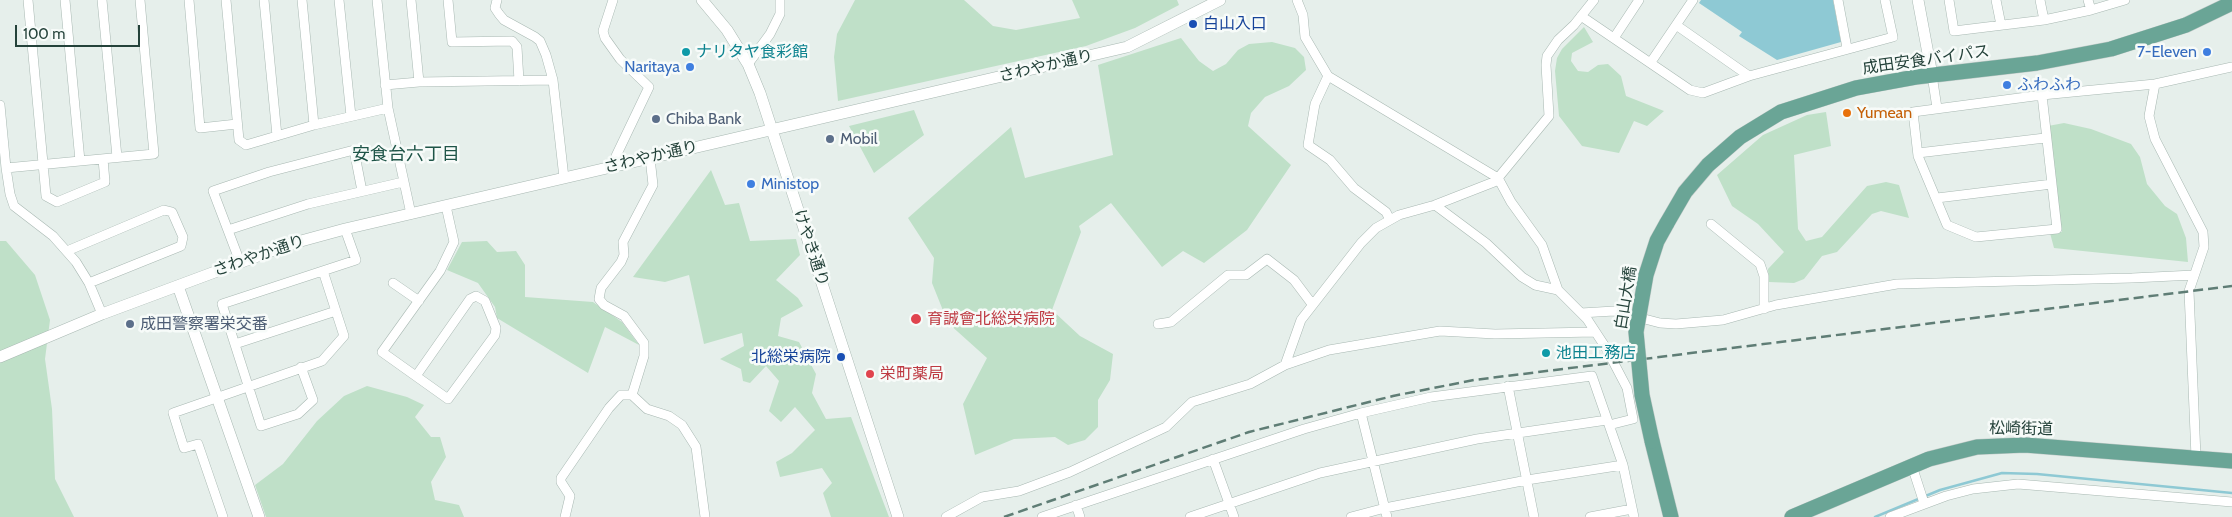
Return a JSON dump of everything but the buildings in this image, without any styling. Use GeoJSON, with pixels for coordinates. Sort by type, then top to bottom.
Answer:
{"type":"FeatureCollection","features":[{"type":"Feature","properties":{"kind":"main road","name":"成田安食バイパス"},"geometry":{"type":"LineString","coordinates":[[1666,224],[1685,192],[1708,165],[1740,137],[1781,112],[1856,88],[2037,63],[2111,49],[2186,25],[2232,4]]}},
{"type":"Feature","properties":{"kind":"main road","name":"白山大橋"},"geometry":{"type":"LineString","coordinates":[[1666,224],[1657,241],[1646,275],[1636,332],[1642,395],[1671,517]]}},
{"type":"Feature","properties":{"kind":"main road","name":"松崎街道"},"geometry":{"type":"LineString","coordinates":[[1792,517],[1836,500],[1912,466],[1956,451],[2000,444],[2232,461]]}},
{"type":"Feature","properties":{"kind":"street"},"geometry":{"type":"LineString","coordinates":[[28,0],[46,196],[56,202],[105,182],[102,159]]}},
{"type":"Feature","properties":{"kind":"street"},"geometry":{"type":"LineString","coordinates":[[65,0],[80,161]]}},
{"type":"Feature","properties":{"kind":"street"},"geometry":{"type":"LineString","coordinates":[[102,0],[116,157]]}},
{"type":"Feature","properties":{"kind":"street"},"geometry":{"type":"LineString","coordinates":[[6,168],[154,154],[140,0]]}},
{"type":"Feature","properties":{"kind":"street"},"geometry":{"type":"LineString","coordinates":[[189,0],[200,128],[237,124]]}},
{"type":"Feature","properties":{"kind":"street"},"geometry":{"type":"LineString","coordinates":[[226,0],[239,140],[246,145],[314,125],[388,108]]}},
{"type":"Feature","properties":{"kind":"street"},"geometry":{"type":"LineString","coordinates":[[264,0],[277,136]]}},
{"type":"Feature","properties":{"kind":"street"},"geometry":{"type":"LineString","coordinates":[[302,0],[314,125]]}},
{"type":"Feature","properties":{"kind":"street"},"geometry":{"type":"LineString","coordinates":[[339,0],[351,116]]}},
{"type":"Feature","properties":{"kind":"street"},"geometry":{"type":"LineString","coordinates":[[377,0],[388,108],[411,214]]}},
{"type":"Feature","properties":{"kind":"street"},"geometry":{"type":"LineString","coordinates":[[411,0],[419,82]]}},
{"type":"Feature","properties":{"kind":"street"},"geometry":{"type":"LineString","coordinates":[[448,0],[452,42],[512,41],[517,47],[519,81]]}},
{"type":"Feature","properties":{"kind":"street"},"geometry":{"type":"LineString","coordinates":[[497,0],[495,8],[504,20],[540,41],[553,80],[564,178]]}},
{"type":"Feature","properties":{"kind":"street"},"geometry":{"type":"LineString","coordinates":[[613,0],[603,31],[605,38],[620,59],[648,87],[616,156],[615,166]]}},
{"type":"Feature","properties":{"kind":"street","name":"けやき通り"},"geometry":{"type":"LineString","coordinates":[[702,0],[727,30],[748,64],[772,129],[897,513]]}},
{"type":"Feature","properties":{"kind":"street"},"geometry":{"type":"LineString","coordinates":[[748,64],[770,34],[780,14],[780,0]]}},
{"type":"Feature","properties":{"kind":"street","name":"さわやか通り"},"geometry":{"type":"LineString","coordinates":[[0,356],[102,314],[290,244],[345,229],[1127,47],[1220,0]]}},
{"type":"Feature","properties":{"kind":"street"},"geometry":{"type":"LineString","coordinates":[[1190,517],[1320,473],[1373,460],[1518,433],[1608,423],[1633,418],[1627,388],[1582,313],[1558,290],[1542,245],[1511,202],[1498,179],[1328,76],[1305,37],[1303,15],[1297,0]]}},
{"type":"Feature","properties":{"kind":"street"},"geometry":{"type":"LineString","coordinates":[[1285,366],[1295,332],[1312,304],[1361,243],[1376,228],[1390,220],[1435,205],[1498,179],[1549,116],[1546,65],[1548,56],[1558,40],[1594,0]]}},
{"type":"Feature","properties":{"kind":"street"},"geometry":{"type":"LineString","coordinates":[[1614,38],[1639,0]]}},
{"type":"Feature","properties":{"kind":"street"},"geometry":{"type":"LineString","coordinates":[[1651,62],[1693,0]]}},
{"type":"Feature","properties":{"kind":"street"},"geometry":{"type":"LineString","coordinates":[[1838,0],[1847,48]]}},
{"type":"Feature","properties":{"kind":"street"},"geometry":{"type":"LineString","coordinates":[[1581,16],[1690,90],[1699,92],[1847,48],[1893,37],[1885,0]]}},
{"type":"Feature","properties":{"kind":"street"},"geometry":{"type":"LineString","coordinates":[[1918,0],[1937,108]]}},
{"type":"Feature","properties":{"kind":"street"},"geometry":{"type":"LineString","coordinates":[[1949,0],[1954,31],[2044,20],[2091,10],[2125,0]]}},
{"type":"Feature","properties":{"kind":"street"},"geometry":{"type":"LineString","coordinates":[[1996,0],[2001,25]]}},
{"type":"Feature","properties":{"kind":"street"},"geometry":{"type":"LineString","coordinates":[[2040,0],[2044,20]]}},
{"type":"Feature","properties":{"kind":"street"},"geometry":{"type":"LineString","coordinates":[[2088,0],[2091,10]]}},
{"type":"Feature","properties":{"kind":"street"},"geometry":{"type":"LineString","coordinates":[[1676,25],[1749,76]]}},
{"type":"Feature","properties":{"kind":"street"},"geometry":{"type":"LineString","coordinates":[[2042,95],[2045,138],[2057,229],[1976,237],[1948,225],[1918,152],[1913,112],[2042,95],[2155,84],[2232,67]]}},
{"type":"Feature","properties":{"kind":"street"},"geometry":{"type":"LineString","coordinates":[[1328,76],[1315,104],[1308,145],[1330,160],[1354,188],[1386,212],[1390,220]]}},
{"type":"Feature","properties":{"kind":"street"},"geometry":{"type":"LineString","coordinates":[[385,85],[419,82],[553,80]]}},
{"type":"Feature","properties":{"kind":"street"},"geometry":{"type":"LineString","coordinates":[[2155,84],[2150,116],[2155,139],[2203,232],[2204,247],[2189,291],[2196,457]]}},
{"type":"Feature","properties":{"kind":"street"},"geometry":{"type":"LineString","coordinates":[[0,105],[6,168],[14,206],[67,251],[89,283],[102,314]]}},
{"type":"Feature","properties":{"kind":"street"},"geometry":{"type":"LineString","coordinates":[[1918,152],[2045,138]]}},
{"type":"Feature","properties":{"kind":"street"},"geometry":{"type":"LineString","coordinates":[[240,262],[213,191],[269,172],[354,150],[362,191]]}},
{"type":"Feature","properties":{"kind":"street"},"geometry":{"type":"LineString","coordinates":[[632,395],[644,356],[644,343],[624,316],[604,306],[599,299],[601,288],[621,262],[624,255],[623,242],[653,185],[650,158]]}},
{"type":"Feature","properties":{"kind":"street"},"geometry":{"type":"LineString","coordinates":[[228,230],[308,204],[403,182]]}},
{"type":"Feature","properties":{"kind":"street"},"geometry":{"type":"LineString","coordinates":[[1937,198],[2052,184]]}},
{"type":"Feature","properties":{"kind":"street"},"geometry":{"type":"LineString","coordinates":[[1435,205],[1486,243],[1522,277],[1535,285],[1558,290]]}},
{"type":"Feature","properties":{"kind":"street"},"geometry":{"type":"LineString","coordinates":[[416,376],[470,299],[476,296],[485,301],[496,328],[495,335],[448,399],[382,352],[440,272],[454,242],[446,206]]}},
{"type":"Feature","properties":{"kind":"street"},"geometry":{"type":"LineString","coordinates":[[67,251],[164,210],[172,212],[182,237],[181,246],[89,283]]}},
{"type":"Feature","properties":{"kind":"street"},"geometry":{"type":"LineString","coordinates":[[1711,224],[1760,264],[1764,276],[1764,308]]}},
{"type":"Feature","properties":{"kind":"street"},"geometry":{"type":"LineString","coordinates":[[301,368],[313,400],[298,414],[261,426],[222,304],[356,260],[345,229]]}},
{"type":"Feature","properties":{"kind":"street"},"geometry":{"type":"LineString","coordinates":[[1158,324],[1170,322],[1228,275],[1246,276],[1268,258],[1294,280],[1312,304]]}},
{"type":"Feature","properties":{"kind":"street"},"geometry":{"type":"LineString","coordinates":[[223,517],[198,444],[184,448],[173,413],[322,360],[344,336],[323,271]]}},
{"type":"Feature","properties":{"kind":"street"},"geometry":{"type":"LineString","coordinates":[[1582,313],[1614,311],[1660,323],[1676,324],[1723,320],[1764,308],[1915,282],[2125,279],[2194,275]]}},
{"type":"Feature","properties":{"kind":"street"},"geometry":{"type":"LineString","coordinates":[[393,283],[419,301]]}},
{"type":"Feature","properties":{"kind":"street"},"geometry":{"type":"LineString","coordinates":[[178,286],[260,517]]}},
{"type":"Feature","properties":{"kind":"street"},"geometry":{"type":"LineString","coordinates":[[235,344],[336,311]]}},
{"type":"Feature","properties":{"kind":"street"},"geometry":{"type":"LineString","coordinates":[[946,517],[982,497],[1020,491],[1070,472],[1166,426],[1192,402],[1250,384],[1285,366],[1329,350],[1440,331],[1495,334],[1595,332]]}},
{"type":"Feature","properties":{"kind":"street"},"geometry":{"type":"LineString","coordinates":[[1042,517],[1214,459],[1361,413],[1431,397],[1592,376],[1623,465],[1633,513],[1590,517]]}},
{"type":"Feature","properties":{"kind":"street"},"geometry":{"type":"LineString","coordinates":[[1508,386],[1534,517]]}},
{"type":"Feature","properties":{"kind":"street"},"geometry":{"type":"LineString","coordinates":[[565,517],[570,496],[561,482],[561,478],[609,408],[621,395],[632,395],[647,409],[669,416],[689,434],[698,456],[705,517]]}},
{"type":"Feature","properties":{"kind":"street"},"geometry":{"type":"LineString","coordinates":[[1361,413],[1386,512]]}},
{"type":"Feature","properties":{"kind":"street"},"geometry":{"type":"LineString","coordinates":[[1214,459],[1234,517]]}},
{"type":"Feature","properties":{"kind":"street"},"geometry":{"type":"LineString","coordinates":[[1352,517],[1386,512],[1527,480],[1623,465]]}},
{"type":"Feature","properties":{"kind":"street"},"geometry":{"type":"LineString","coordinates":[[1912,466],[1923,498]]}},
{"type":"Feature","properties":{"kind":"street"},"geometry":{"type":"LineString","coordinates":[[1890,517],[1923,498],[2018,484],[2232,502]]}},
{"type":"Feature","properties":{"kind":"street"},"geometry":{"type":"LineString","coordinates":[[1076,505],[1080,517]]}},
{"type":"Feature","properties":{"kind":"green space"},"geometry":{"type":"Polygon","coordinates":[[[855,0],[964,0],[993,26],[1016,30],[1080,18],[1072,0],[1177,0],[1179,5],[1135,28],[1086,46],[838,101],[834,57],[837,34],[855,0]]]}},
{"type":"Feature","properties":{"kind":"green space"},"geometry":{"type":"Polygon","coordinates":[[[1584,27],[1593,42],[1572,53],[1571,61],[1578,71],[1588,72],[1598,65],[1608,64],[1621,76],[1626,96],[1664,111],[1647,126],[1634,121],[1619,153],[1582,146],[1559,116],[1555,71],[1557,58],[1562,49],[1584,27]]]}},
{"type":"Feature","properties":{"kind":"green space"},"geometry":{"type":"Polygon","coordinates":[[[1181,38],[1199,61],[1213,71],[1226,64],[1238,50],[1249,44],[1272,42],[1295,48],[1304,57],[1306,70],[1289,86],[1265,97],[1251,113],[1248,126],[1291,165],[1247,230],[1204,263],[1183,251],[1162,267],[1111,203],[1079,226],[1081,232],[1052,310],[1080,336],[1113,354],[1110,380],[1098,400],[1098,427],[1085,440],[1068,445],[1055,437],[1014,439],[975,455],[963,404],[987,358],[948,323],[932,283],[934,258],[908,218],[1011,127],[1025,178],[1113,155],[1098,65],[1181,38]]]}},
{"type":"Feature","properties":{"kind":"green space"},"geometry":{"type":"Polygon","coordinates":[[[914,110],[924,135],[874,173],[849,126],[914,110]]]}},
{"type":"Feature","properties":{"kind":"green space"},"geometry":{"type":"Polygon","coordinates":[[[1826,112],[1831,146],[1794,155],[1798,229],[1806,241],[1822,237],[1867,186],[1886,182],[1899,185],[1909,218],[1881,211],[1872,214],[1837,252],[1822,256],[1804,279],[1794,283],[1769,282],[1768,269],[1784,252],[1758,224],[1732,206],[1717,175],[1763,135],[1807,115],[1826,112]]]}},
{"type":"Feature","properties":{"kind":"green space"},"geometry":{"type":"Polygon","coordinates":[[[2064,123],[2091,129],[2131,144],[2140,157],[2147,184],[2165,206],[2177,214],[2186,238],[2188,262],[2054,248],[2050,233],[2062,232],[2048,126],[2064,123]]]}},
{"type":"Feature","properties":{"kind":"green space"},"geometry":{"type":"Polygon","coordinates":[[[711,170],[725,205],[739,203],[750,241],[796,239],[800,255],[776,280],[798,298],[803,306],[781,318],[778,336],[799,342],[816,374],[812,393],[826,419],[851,417],[889,517],[831,517],[823,493],[832,483],[822,468],[780,477],[776,462],[792,453],[815,430],[795,407],[781,422],[769,411],[779,381],[766,366],[750,383],[743,381],[741,369],[720,359],[744,346],[742,333],[704,344],[689,275],[665,282],[633,277],[711,170]]]}},
{"type":"Feature","properties":{"kind":"green space"},"geometry":{"type":"Polygon","coordinates":[[[0,241],[6,241],[35,275],[50,320],[45,359],[52,409],[55,479],[74,517],[0,517],[0,241]]]}},
{"type":"Feature","properties":{"kind":"green space"},"geometry":{"type":"Polygon","coordinates":[[[487,241],[497,252],[516,251],[525,265],[525,297],[593,302],[622,322],[639,345],[605,327],[588,373],[497,318],[495,307],[478,283],[447,270],[462,242],[487,241]]]}},
{"type":"Feature","properties":{"kind":"green space"},"geometry":{"type":"Polygon","coordinates":[[[367,386],[407,397],[424,405],[415,417],[431,437],[440,437],[446,457],[431,482],[435,500],[459,505],[464,517],[266,517],[255,485],[283,464],[317,421],[344,396],[367,386]]]}},
{"type":"Feature","properties":{"kind":"water"},"geometry":{"type":"Polygon","coordinates":[[[1701,0],[1833,0],[1841,42],[1777,60],[1739,36],[1742,32],[1699,3],[1701,0]]]}},
{"type":"Feature","properties":{"kind":"waterway"},"geometry":{"type":"LineString","coordinates":[[1875,517],[1940,490],[2002,473],[2037,474],[2232,493]]}},
{"type":"Feature","properties":{"kind":"railway"},"geometry":{"type":"LineString","coordinates":[[1004,517],[1249,432],[1393,396],[1474,380],[2232,286]]}},
{"type":"Feature","properties":{"kind":"place","name":"白山入口"},"geometry":{"type":"Point","coordinates":[1193,24]}},
{"type":"Feature","properties":{"kind":"place","name":"ナリタヤ食彩館"},"geometry":{"type":"Point","coordinates":[686,52]}},
{"type":"Feature","properties":{"kind":"place","name":"7-Eleven"},"geometry":{"type":"Point","coordinates":[2207,52]}},
{"type":"Feature","properties":{"kind":"place","name":"Naritaya"},"geometry":{"type":"Point","coordinates":[690,67]}},
{"type":"Feature","properties":{"kind":"place","name":"ふわふわ"},"geometry":{"type":"Point","coordinates":[2007,85]}},
{"type":"Feature","properties":{"kind":"place","name":"Yumean"},"geometry":{"type":"Point","coordinates":[1847,113]}},
{"type":"Feature","properties":{"kind":"place","name":"Chiba Bank"},"geometry":{"type":"Point","coordinates":[656,119]}},
{"type":"Feature","properties":{"kind":"place","name":"Mobil"},"geometry":{"type":"Point","coordinates":[830,139]}},
{"type":"Feature","properties":{"kind":"place","name":"Ministop"},"geometry":{"type":"Point","coordinates":[751,184]}},
{"type":"Feature","properties":{"kind":"place","name":"育誠會北総栄病院"},"geometry":{"type":"Point","coordinates":[916,319]}},
{"type":"Feature","properties":{"kind":"place","name":"成田警察署栄交番"},"geometry":{"type":"Point","coordinates":[130,324]}},
{"type":"Feature","properties":{"kind":"place","name":"池田工務店"},"geometry":{"type":"Point","coordinates":[1546,353]}},
{"type":"Feature","properties":{"kind":"place","name":"北総栄病院"},"geometry":{"type":"Point","coordinates":[841,357]}},
{"type":"Feature","properties":{"kind":"place","name":"栄町薬局"},"geometry":{"type":"Point","coordinates":[870,374]}},
{"type":"Feature","properties":{"kind":"district","name":"安食台六丁目"},"geometry":{"type":"Point","coordinates":[406,155]}}]}
